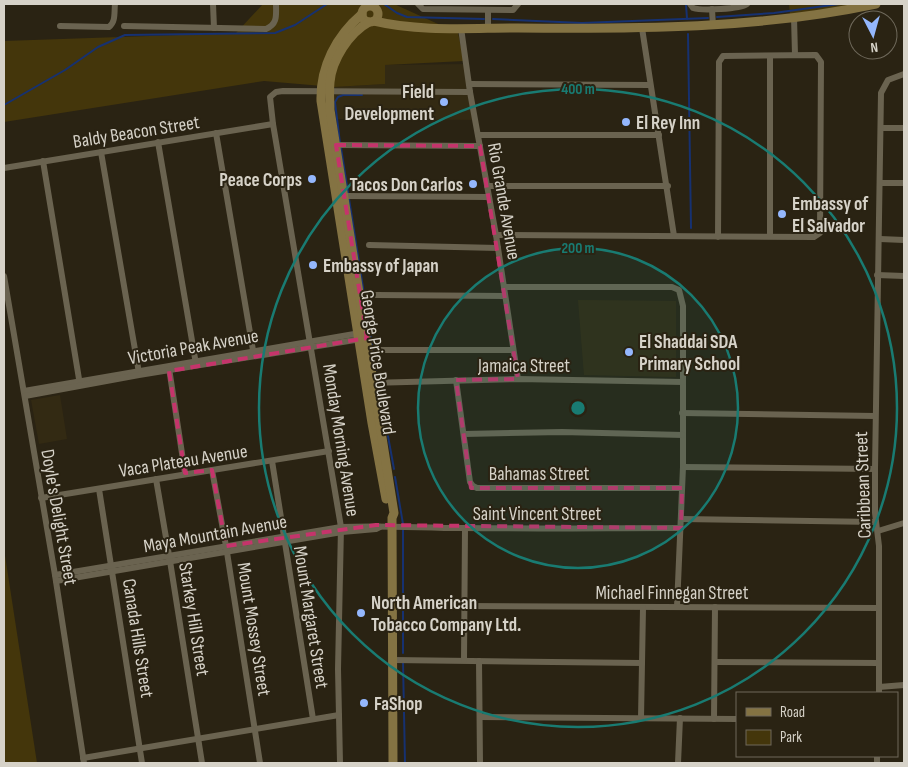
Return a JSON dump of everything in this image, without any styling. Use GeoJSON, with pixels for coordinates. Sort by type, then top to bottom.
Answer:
{"type":"FeatureCollection","features":[{"type":"Feature","properties":{"kind":"main road"},"geometry":{"type":"LineString","coordinates":[[369,12],[400,26],[642,28],[713,26],[794,17],[876,4]]}},
{"type":"Feature","properties":{"kind":"main road","name":"George Price Boulevard"},"geometry":{"type":"LineString","coordinates":[[369,12],[348,28],[337,50],[332,74],[325,91],[370,382],[394,513],[392,523],[393,763]]}},
{"type":"Feature","properties":{"kind":"main road","name":"George Price Boulevard"},"geometry":{"type":"LineString","coordinates":[[325,91],[336,145],[346,235]]}},
{"type":"Feature","properties":{"kind":"street"},"geometry":{"type":"LineString","coordinates":[[60,26],[109,27],[113,25],[114,4]]}},
{"type":"Feature","properties":{"kind":"street"},"geometry":{"type":"LineString","coordinates":[[213,4],[214,28]]}},
{"type":"Feature","properties":{"kind":"street"},"geometry":{"type":"LineString","coordinates":[[124,26],[262,29],[271,27],[276,20],[276,4]]}},
{"type":"Feature","properties":{"kind":"street"},"geometry":{"type":"LineString","coordinates":[[418,4],[423,9],[468,7],[488,10],[513,10],[518,4]]}},
{"type":"Feature","properties":{"kind":"street"},"geometry":{"type":"LineString","coordinates":[[690,4],[696,10],[740,7],[747,4]]}},
{"type":"Feature","properties":{"kind":"street"},"geometry":{"type":"LineString","coordinates":[[712,9],[713,26]]}},
{"type":"Feature","properties":{"kind":"street"},"geometry":{"type":"LineString","coordinates":[[488,10],[488,28]]}},
{"type":"Feature","properties":{"kind":"street"},"geometry":{"type":"LineString","coordinates":[[794,17],[795,55]]}},
{"type":"Feature","properties":{"kind":"street","name":"Rio Grande Avenue"},"geometry":{"type":"LineString","coordinates":[[461,28],[518,379]]}},
{"type":"Feature","properties":{"kind":"street"},"geometry":{"type":"LineString","coordinates":[[642,28],[668,186],[674,236]]}},
{"type":"Feature","properties":{"kind":"street"},"geometry":{"type":"LineString","coordinates":[[496,235],[718,237],[770,236],[814,237],[820,233],[821,62],[816,55],[723,56],[719,62],[718,237]]}},
{"type":"Feature","properties":{"kind":"street"},"geometry":{"type":"LineString","coordinates":[[770,56],[770,236]]}},
{"type":"Feature","properties":{"kind":"street","name":"Caribbean Street"},"geometry":{"type":"LineString","coordinates":[[879,690],[879,546],[876,522],[875,416],[877,275],[880,239],[881,93],[888,80],[904,74]]}},
{"type":"Feature","properties":{"kind":"street"},"geometry":{"type":"LineString","coordinates":[[469,84],[650,85]]}},
{"type":"Feature","properties":{"kind":"street"},"geometry":{"type":"LineString","coordinates":[[325,91],[470,92]]}},
{"type":"Feature","properties":{"kind":"street","name":"Monday Morning Avenue"},"geometry":{"type":"LineString","coordinates":[[325,91],[276,92],[270,97],[270,102],[342,530],[340,577],[340,763]]}},
{"type":"Feature","properties":{"kind":"street","name":"Baldy Beacon Street"},"geometry":{"type":"LineString","coordinates":[[4,168],[273,124]]}},
{"type":"Feature","properties":{"kind":"street"},"geometry":{"type":"LineString","coordinates":[[881,128],[904,128]]}},
{"type":"Feature","properties":{"kind":"street"},"geometry":{"type":"LineString","coordinates":[[216,133],[253,354]]}},
{"type":"Feature","properties":{"kind":"street"},"geometry":{"type":"LineString","coordinates":[[478,134],[659,135]]}},
{"type":"Feature","properties":{"kind":"street"},"geometry":{"type":"LineString","coordinates":[[158,142],[196,363]]}},
{"type":"Feature","properties":{"kind":"street"},"geometry":{"type":"LineString","coordinates":[[336,145],[480,146]]}},
{"type":"Feature","properties":{"kind":"street"},"geometry":{"type":"LineString","coordinates":[[101,152],[139,373]]}},
{"type":"Feature","properties":{"kind":"street"},"geometry":{"type":"LineString","coordinates":[[43,161],[80,384]]}},
{"type":"Feature","properties":{"kind":"street"},"geometry":{"type":"LineString","coordinates":[[880,183],[904,183]]}},
{"type":"Feature","properties":{"kind":"street"},"geometry":{"type":"LineString","coordinates":[[487,186],[668,186]]}},
{"type":"Feature","properties":{"kind":"street"},"geometry":{"type":"LineString","coordinates":[[346,196],[488,197]]}},
{"type":"Feature","properties":{"kind":"street"},"geometry":{"type":"LineString","coordinates":[[880,239],[904,240]]}},
{"type":"Feature","properties":{"kind":"street"},"geometry":{"type":"LineString","coordinates":[[369,245],[498,248]]}},
{"type":"Feature","properties":{"kind":"street"},"geometry":{"type":"LineString","coordinates":[[877,275],[904,276]]}},
{"type":"Feature","properties":{"kind":"street","name":"Doyle's Delight Street"},"geometry":{"type":"LineString","coordinates":[[4,276],[25,393],[84,761]]}},
{"type":"Feature","properties":{"kind":"street"},"geometry":{"type":"LineString","coordinates":[[504,286],[672,287],[679,290],[683,306],[683,467],[677,608]]}},
{"type":"Feature","properties":{"kind":"street"},"geometry":{"type":"LineString","coordinates":[[376,295],[505,296]]}},
{"type":"Feature","properties":{"kind":"street","name":"Victoria Peak Avenue"},"geometry":{"type":"LineString","coordinates":[[25,393],[363,336]]}},
{"type":"Feature","properties":{"kind":"street"},"geometry":{"type":"LineString","coordinates":[[380,350],[513,350]]}},
{"type":"Feature","properties":{"kind":"street"},"geometry":{"type":"LineString","coordinates":[[169,368],[185,473]]}},
{"type":"Feature","properties":{"kind":"street","name":"Jamaica Street"},"geometry":{"type":"LineString","coordinates":[[370,382],[518,379],[683,382]]}},
{"type":"Feature","properties":{"kind":"street","name":"Bahamas Street"},"geometry":{"type":"LineString","coordinates":[[456,380],[470,482],[478,488],[682,488]]}},
{"type":"Feature","properties":{"kind":"street"},"geometry":{"type":"LineString","coordinates":[[682,413],[875,416]]}},
{"type":"Feature","properties":{"kind":"street"},"geometry":{"type":"LineString","coordinates":[[464,434],[562,432],[683,435]]}},
{"type":"Feature","properties":{"kind":"street","name":"Vaca Plateau Avenue"},"geometry":{"type":"LineString","coordinates":[[41,498],[329,451]]}},
{"type":"Feature","properties":{"kind":"street","name":"Mount Margaret Street"},"geometry":{"type":"LineString","coordinates":[[272,461],[313,719]]}},
{"type":"Feature","properties":{"kind":"street"},"geometry":{"type":"LineString","coordinates":[[683,467],[875,468]]}},
{"type":"Feature","properties":{"kind":"street","name":"Mount Mossey Street"},"geometry":{"type":"LineString","coordinates":[[212,470],[227,548],[260,763]]}},
{"type":"Feature","properties":{"kind":"street","name":"Starkey Hill Street"},"geometry":{"type":"LineString","coordinates":[[156,479],[202,763]]}},
{"type":"Feature","properties":{"kind":"street","name":"Canada Hills Street"},"geometry":{"type":"LineString","coordinates":[[99,489],[113,568],[142,763]]}},
{"type":"Feature","properties":{"kind":"street"},"geometry":{"type":"LineString","coordinates":[[682,519],[876,522]]}},
{"type":"Feature","properties":{"kind":"street","name":"Maya Mountain Avenue"},"geometry":{"type":"LineString","coordinates":[[55,578],[227,548],[392,523]]}},
{"type":"Feature","properties":{"kind":"street","name":"Saint Vincent Street"},"geometry":{"type":"LineString","coordinates":[[392,523],[465,528],[681,528]]}},
{"type":"Feature","properties":{"kind":"street"},"geometry":{"type":"LineString","coordinates":[[878,531],[904,523]]}},
{"type":"Feature","properties":{"kind":"street"},"geometry":{"type":"LineString","coordinates":[[464,660],[465,528]]}},
{"type":"Feature","properties":{"kind":"street","name":"Michael Finnegan Street"},"geometry":{"type":"LineString","coordinates":[[464,606],[879,608]]}},
{"type":"Feature","properties":{"kind":"street"},"geometry":{"type":"LineString","coordinates":[[714,719],[715,607]]}},
{"type":"Feature","properties":{"kind":"street"},"geometry":{"type":"LineString","coordinates":[[641,718],[643,608]]}},
{"type":"Feature","properties":{"kind":"street"},"geometry":{"type":"LineString","coordinates":[[393,660],[642,663]]}},
{"type":"Feature","properties":{"kind":"street"},"geometry":{"type":"LineString","coordinates":[[479,661],[480,763]]}},
{"type":"Feature","properties":{"kind":"street"},"geometry":{"type":"LineString","coordinates":[[715,662],[879,663]]}},
{"type":"Feature","properties":{"kind":"street"},"geometry":{"type":"LineString","coordinates":[[879,690],[904,685]]}},
{"type":"Feature","properties":{"kind":"street"},"geometry":{"type":"LineString","coordinates":[[84,761],[198,738],[339,715]]}},
{"type":"Feature","properties":{"kind":"street"},"geometry":{"type":"LineString","coordinates":[[480,717],[736,719]]}},
{"type":"Feature","properties":{"kind":"street"},"geometry":{"type":"LineString","coordinates":[[678,763],[680,718]]}},
{"type":"Feature","properties":{"kind":"highlighted area"},"geometry":{"type":"Polygon","coordinates":[[[336,145],[480,146],[518,379],[456,380],[471,488],[682,488],[681,528],[376,525],[226,546],[212,470],[185,473],[169,371],[367,338],[336,145]]]}},
{"type":"Feature","properties":{"kind":"shaded area"},"geometry":{"type":"Polygon","coordinates":[[[467,64],[475,120],[336,119],[334,87],[384,84],[385,65],[467,64]]]}},
{"type":"Feature","properties":{"kind":"shaded area","name":"El Shaddai SDA Primary School"},"geometry":{"type":"Polygon","coordinates":[[[578,300],[676,301],[676,377],[584,375],[578,300]]]}},
{"type":"Feature","properties":{"kind":"shaded area"},"geometry":{"type":"Polygon","coordinates":[[[60,395],[67,439],[39,444],[31,400],[60,395]]]}},
{"type":"Feature","properties":{"kind":"green space"},"geometry":{"type":"Polygon","coordinates":[[[263,4],[394,4],[458,33],[464,61],[385,65],[385,84],[334,87],[264,81],[4,122],[4,41],[236,33],[263,4]]]}},
{"type":"Feature","properties":{"kind":"green space"},"geometry":{"type":"Polygon","coordinates":[[[789,4],[876,4],[790,14],[789,4]]]}},
{"type":"Feature","properties":{"kind":"green space"},"geometry":{"type":"Polygon","coordinates":[[[4,549],[37,763],[4,763],[4,549]]]}},
{"type":"Feature","properties":{"kind":"waterway"},"geometry":{"type":"LineString","coordinates":[[4,105],[65,70],[98,47],[125,35],[275,33],[295,25],[327,4]]}},
{"type":"Feature","properties":{"kind":"waterway"},"geometry":{"type":"LineString","coordinates":[[384,4],[407,17],[484,19]]}},
{"type":"Feature","properties":{"kind":"waterway"},"geometry":{"type":"LineString","coordinates":[[686,4],[687,19]]}},
{"type":"Feature","properties":{"kind":"waterway"},"geometry":{"type":"LineString","coordinates":[[717,17],[774,13],[839,4]]}},
{"type":"Feature","properties":{"kind":"waterway"},"geometry":{"type":"LineString","coordinates":[[493,19],[582,23],[708,18]]}},
{"type":"Feature","properties":{"kind":"waterway"},"geometry":{"type":"LineString","coordinates":[[688,34],[691,228]]}},
{"type":"Feature","properties":{"kind":"waterway"},"geometry":{"type":"LineString","coordinates":[[340,143],[335,102],[338,97],[343,95],[362,95]]}},
{"type":"Feature","properties":{"kind":"waterway"},"geometry":{"type":"LineString","coordinates":[[341,148],[376,370]]}},
{"type":"Feature","properties":{"kind":"waterway"},"geometry":{"type":"LineString","coordinates":[[379,387],[394,469]]}},
{"type":"Feature","properties":{"kind":"waterway"},"geometry":{"type":"LineString","coordinates":[[395,477],[403,524]]}},
{"type":"Feature","properties":{"kind":"waterway"},"geometry":{"type":"LineString","coordinates":[[403,530],[403,653]]}},
{"type":"Feature","properties":{"kind":"waterway"},"geometry":{"type":"LineString","coordinates":[[403,662],[405,763]]}},
{"type":"Feature","properties":{"kind":"place","name":"Field Development"},"geometry":{"type":"Point","coordinates":[444,102]}},
{"type":"Feature","properties":{"kind":"place","name":"El Rey Inn"},"geometry":{"type":"Point","coordinates":[626,122]}},
{"type":"Feature","properties":{"kind":"place","name":"Peace Corps"},"geometry":{"type":"Point","coordinates":[312,179]}},
{"type":"Feature","properties":{"kind":"place","name":"Tacos Don Carlos"},"geometry":{"type":"Point","coordinates":[473,184]}},
{"type":"Feature","properties":{"kind":"place","name":"Embassy of El Salvador"},"geometry":{"type":"Point","coordinates":[782,214]}},
{"type":"Feature","properties":{"kind":"place","name":"Embassy of Japan"},"geometry":{"type":"Point","coordinates":[313,265]}},
{"type":"Feature","properties":{"kind":"place","name":"El Shaddai SDA Primary School"},"geometry":{"type":"Point","coordinates":[629,352]}},
{"type":"Feature","properties":{"kind":"place","name":"North American Tobacco Company Ltd."},"geometry":{"type":"Point","coordinates":[361,613]}},
{"type":"Feature","properties":{"kind":"place","name":"FaShop"},"geometry":{"type":"Point","coordinates":[364,703]}}]}
